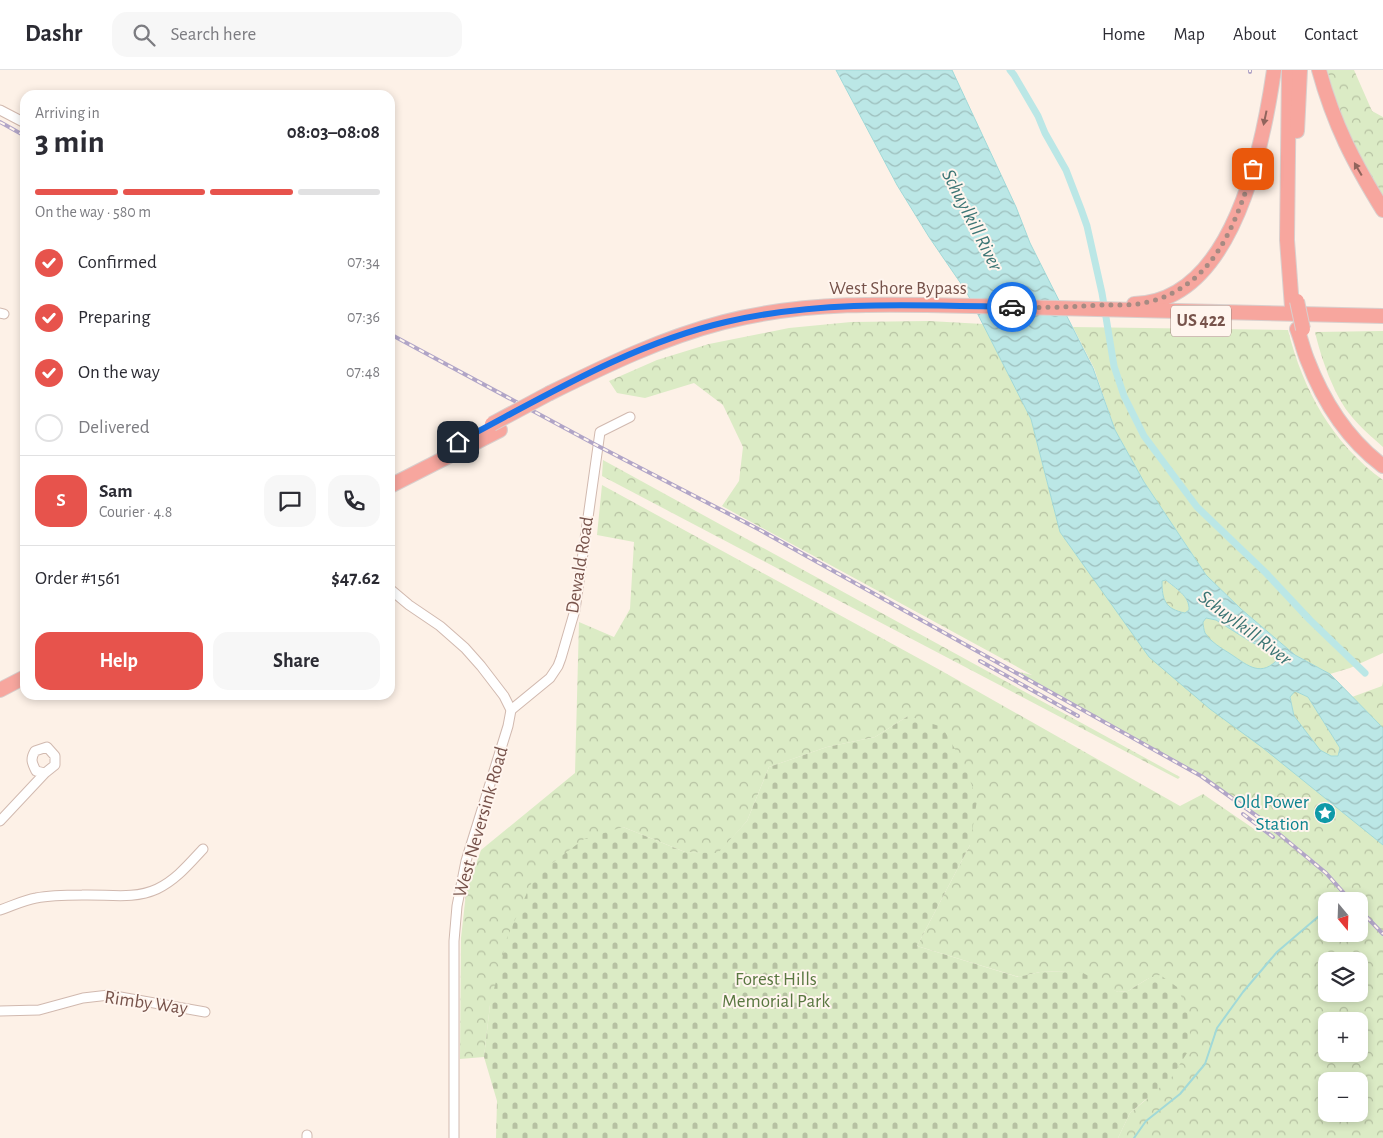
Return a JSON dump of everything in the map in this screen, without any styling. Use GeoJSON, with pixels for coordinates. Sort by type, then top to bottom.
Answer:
{"type":"FeatureCollection","features":[{"type":"Feature","properties":{"kind":"highway"},"geometry":{"type":"LineString","coordinates":[[1114,311],[1175,293],[1197,277],[1219,250],[1234,223],[1258,153],[1274,70]]}},
{"type":"Feature","properties":{"kind":"highway"},"geometry":{"type":"LineString","coordinates":[[1289,70],[1287,240],[1294,304],[1315,376],[1338,418],[1354,441],[1383,466]]}},
{"type":"Feature","properties":{"kind":"highway"},"geometry":{"type":"LineString","coordinates":[[1294,304],[1293,227],[1300,70]]}},
{"type":"Feature","properties":{"kind":"highway"},"geometry":{"type":"LineString","coordinates":[[1319,70],[1343,140],[1383,210]]}},
{"type":"Feature","properties":{"kind":"highway","name":"West Shore Bypass"},"geometry":{"type":"LineString","coordinates":[[395,483],[555,396],[654,354],[695,340],[776,320],[922,310],[1044,308],[1383,324]]}},
{"type":"Feature","properties":{"kind":"highway","name":"West Shore Bypass"},"geometry":{"type":"LineString","coordinates":[[922,310],[1383,316]]}},
{"type":"Feature","properties":{"kind":"highway"},"geometry":{"type":"LineString","coordinates":[[1300,329],[1320,374],[1338,407],[1358,437],[1383,460]]}},
{"type":"Feature","properties":{"kind":"highway","name":"West Shore Bypass"},"geometry":{"type":"LineString","coordinates":[[395,475],[496,427]]}},
{"type":"Feature","properties":{"kind":"highway"},"geometry":{"type":"LineString","coordinates":[[0,680],[20,670]]}},
{"type":"Feature","properties":{"kind":"highway"},"geometry":{"type":"LineString","coordinates":[[0,690],[20,680]]}},
{"type":"Feature","properties":{"kind":"street"},"geometry":{"type":"LineString","coordinates":[[0,110],[20,120]]}},
{"type":"Feature","properties":{"kind":"street","name":"Dewald Road"},"geometry":{"type":"LineString","coordinates":[[511,710],[545,682],[558,666],[575,610],[600,432],[630,417]]}},
{"type":"Feature","properties":{"kind":"street"},"geometry":{"type":"LineString","coordinates":[[395,593],[440,626],[465,648],[504,696],[511,710]]}},
{"type":"Feature","properties":{"kind":"street","name":"West Neversink Road"},"geometry":{"type":"LineString","coordinates":[[454,1138],[454,941],[457,906],[466,861],[508,726],[511,710]]}},
{"type":"Feature","properties":{"kind":"street"},"geometry":{"type":"LineString","coordinates":[[0,821],[45,773]]}},
{"type":"Feature","properties":{"kind":"street"},"geometry":{"type":"LineString","coordinates":[[0,910],[28,900],[45,897],[83,895],[129,896],[148,893],[165,885],[178,875],[204,849]]}},
{"type":"Feature","properties":{"kind":"street","name":"Rimby Way"},"geometry":{"type":"LineString","coordinates":[[0,1011],[39,1010],[83,998],[109,994],[205,1012]]}},
{"type":"Feature","properties":{"kind":"green space"},"geometry":{"type":"Polygon","coordinates":[[[1327,70],[1354,70],[1372,111],[1383,117],[1383,198],[1352,144],[1337,105],[1327,70]]]}},
{"type":"Feature","properties":{"kind":"green space"},"geometry":{"type":"Polygon","coordinates":[[[929,321],[983,324],[1031,419],[1060,532],[1089,572],[1383,817],[1383,1138],[1118,1138],[1130,1113],[1147,1099],[1149,978],[1128,991],[1118,992],[1067,971],[1040,972],[1019,977],[917,946],[970,845],[908,716],[875,737],[827,747],[769,767],[747,821],[718,854],[685,852],[623,827],[490,1005],[484,1057],[460,1059],[461,938],[466,893],[481,850],[575,773],[579,622],[614,637],[630,609],[634,542],[597,535],[602,485],[940,670],[1180,806],[1203,794],[1257,831],[1261,819],[1201,776],[1011,670],[1032,675],[722,506],[739,481],[743,447],[723,405],[694,383],[645,398],[617,393],[609,381],[657,360],[709,344],[789,328],[851,322],[929,321]]]}},
{"type":"Feature","properties":{"kind":"green space"},"geometry":{"type":"Polygon","coordinates":[[[1073,327],[1288,330],[1302,374],[1322,414],[1349,449],[1383,480],[1383,653],[1350,668],[1330,674],[1295,655],[1241,609],[1206,575],[1144,482],[1115,430],[1094,368],[1073,327]]]}},
{"type":"Feature","properties":{"kind":"green space"},"geometry":{"type":"Polygon","coordinates":[[[1383,331],[1383,447],[1356,421],[1339,399],[1325,365],[1315,332],[1383,331]]]}},
{"type":"Feature","properties":{"kind":"green space"},"geometry":{"type":"Polygon","coordinates":[[[603,460],[1180,777],[1178,779],[602,476],[603,460]]]}},
{"type":"Feature","properties":{"kind":"green space"},"geometry":{"type":"Polygon","coordinates":[[[1165,580],[1184,596],[1189,605],[1189,610],[1185,613],[1173,609],[1166,603],[1162,588],[1162,581],[1165,580]]]}},
{"type":"Feature","properties":{"kind":"green space"},"geometry":{"type":"Polygon","coordinates":[[[1206,618],[1216,620],[1274,652],[1276,661],[1263,669],[1246,665],[1207,636],[1203,623],[1206,618]]]}},
{"type":"Feature","properties":{"kind":"green space"},"geometry":{"type":"Polygon","coordinates":[[[1383,682],[1383,728],[1352,697],[1382,686],[1383,682]]]}},
{"type":"Feature","properties":{"kind":"green space"},"geometry":{"type":"Polygon","coordinates":[[[1295,691],[1308,697],[1340,748],[1338,756],[1331,756],[1320,751],[1294,716],[1290,696],[1295,691]]]}},
{"type":"Feature","properties":{"kind":"green space","name":"Forest Hills Memorial Park"},"geometry":{"type":"Polygon","coordinates":[[[908,716],[942,727],[965,766],[977,800],[970,845],[917,946],[1018,977],[1040,972],[1067,971],[1083,973],[1118,992],[1128,991],[1149,978],[1160,975],[1177,987],[1187,1009],[1190,1034],[1187,1053],[1171,1078],[1130,1113],[1118,1138],[496,1138],[497,1101],[484,1057],[490,1005],[507,938],[534,877],[584,839],[623,827],[685,852],[718,853],[747,821],[769,767],[827,747],[875,737],[908,716]]]}},
{"type":"Feature","properties":{"kind":"water","name":"Schuylkill River"},"geometry":{"type":"Polygon","coordinates":[[[836,70],[952,70],[1016,207],[1030,243],[1093,368],[1115,430],[1144,482],[1206,575],[1241,609],[1295,655],[1330,674],[1383,728],[1383,845],[1263,748],[1210,709],[1149,657],[1060,532],[1031,419],[966,291],[929,237],[897,185],[836,70]],[[1166,580],[1162,581],[1166,603],[1173,609],[1185,613],[1189,610],[1189,605],[1185,596],[1166,580]],[[1206,618],[1203,622],[1205,633],[1210,639],[1246,664],[1258,669],[1270,666],[1276,661],[1274,652],[1251,642],[1216,620],[1206,618]],[[1295,691],[1290,697],[1294,716],[1320,750],[1331,756],[1338,756],[1340,748],[1308,697],[1295,691]]]}},
{"type":"Feature","properties":{"kind":"waterway"},"geometry":{"type":"LineString","coordinates":[[1010,70],[1038,116],[1045,133],[1066,170],[1081,209],[1087,226],[1102,293],[1114,366],[1124,396],[1144,436],[1197,507],[1266,573],[1310,620],[1365,673]]}},
{"type":"Feature","properties":{"kind":"waterway"},"geometry":{"type":"LineString","coordinates":[[1134,1138],[1146,1121],[1180,1094],[1205,1064],[1217,1028],[1243,992],[1277,952],[1318,917]]}},
{"type":"Feature","properties":{"kind":"railway"},"geometry":{"type":"LineString","coordinates":[[0,122],[20,133]]}},
{"type":"Feature","properties":{"kind":"railway"},"geometry":{"type":"LineString","coordinates":[[395,337],[598,446],[760,530],[1201,776],[1261,819],[1326,873],[1343,892]]}},
{"type":"Feature","properties":{"kind":"railway"},"geometry":{"type":"LineString","coordinates":[[980,661],[1078,716]]}},
{"type":"Feature","properties":{"kind":"railway"},"geometry":{"type":"LineString","coordinates":[[1243,814],[1273,837]]}},
{"type":"Feature","properties":{"kind":"railway"},"geometry":{"type":"LineString","coordinates":[[1368,918],[1383,934]]}},
{"type":"Feature","properties":{"kind":"way so far"},"geometry":{"type":"LineString","coordinates":[[1012,307],[1044,308],[1138,304],[1175,293],[1191,283],[1210,264],[1219,250],[1234,223],[1253,169]]}},
{"type":"Feature","properties":{"kind":"place","name":"Old Power Station"},"geometry":{"type":"Point","coordinates":[1325,813]}},
{"type":"Feature","properties":{"kind":"route"},"geometry":{"type":"LineString","coordinates":[[458,442],[593,371],[678,336],[724,322],[777,312],[819,307],[864,305],[1012,307]]}}]}
